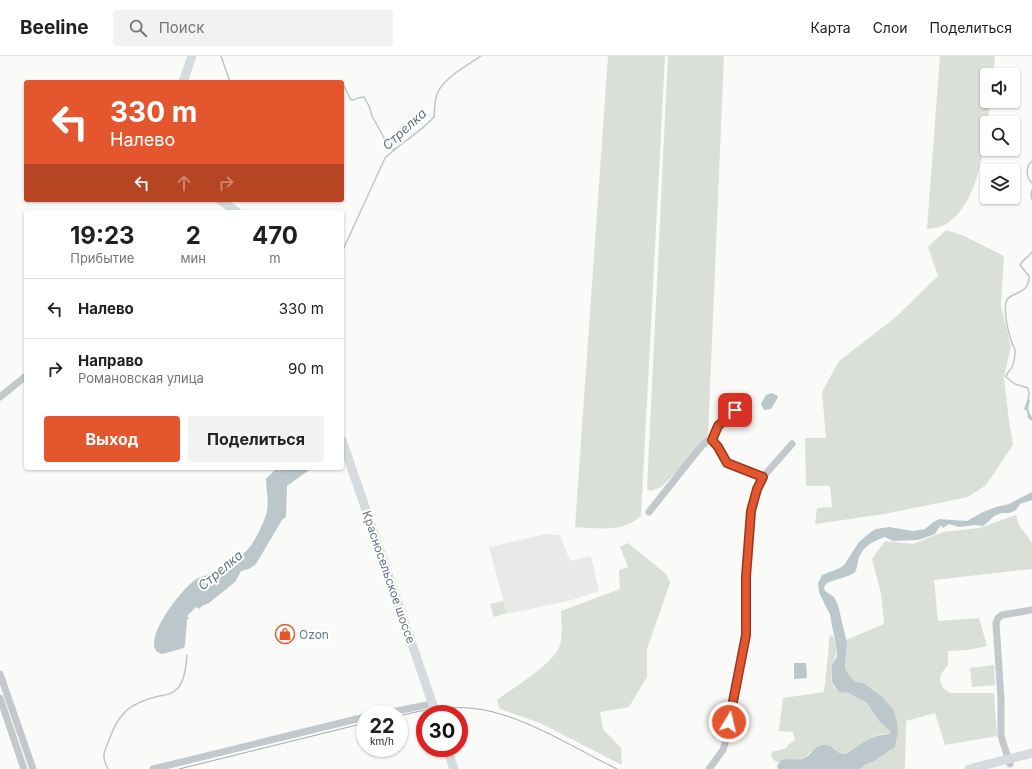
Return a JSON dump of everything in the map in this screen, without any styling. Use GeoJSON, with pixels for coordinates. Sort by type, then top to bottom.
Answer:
{"type":"FeatureCollection","features":[{"type":"Feature","properties":{"kind":"main road"},"geometry":{"type":"LineString","coordinates":[[184,80],[192,56]]}},
{"type":"Feature","properties":{"kind":"main road"},"geometry":{"type":"LineString","coordinates":[[223,202],[234,210]]}},
{"type":"Feature","properties":{"kind":"main road","name":"Красносельское шоссе"},"geometry":{"type":"LineString","coordinates":[[344,446],[432,704]]}},
{"type":"Feature","properties":{"kind":"main road"},"geometry":{"type":"LineString","coordinates":[[992,769],[1032,753]]}},
{"type":"Feature","properties":{"kind":"main road"},"geometry":{"type":"LineString","coordinates":[[450,757],[454,769]]}},
{"type":"Feature","properties":{"kind":"main road"},"geometry":{"type":"LineString","coordinates":[[969,769],[1032,759]]}},
{"type":"Feature","properties":{"kind":"street"},"geometry":{"type":"LineString","coordinates":[[0,397],[24,378]]}},
{"type":"Feature","properties":{"kind":"street"},"geometry":{"type":"LineString","coordinates":[[649,512],[706,442],[712,440],[718,426],[735,410]]}},
{"type":"Feature","properties":{"kind":"street"},"geometry":{"type":"LineString","coordinates":[[712,440],[718,447],[727,463],[763,477]]}},
{"type":"Feature","properties":{"kind":"street"},"geometry":{"type":"LineString","coordinates":[[709,769],[722,750],[728,733],[734,693],[746,635],[746,577],[751,511],[757,489],[763,477],[792,444]]}},
{"type":"Feature","properties":{"kind":"street"},"geometry":{"type":"LineString","coordinates":[[1009,762],[1001,736],[1001,699],[996,622],[998,618],[1002,616],[1032,610]]}},
{"type":"Feature","properties":{"kind":"street"},"geometry":{"type":"LineString","coordinates":[[0,674],[33,769]]}},
{"type":"Feature","properties":{"kind":"street"},"geometry":{"type":"LineString","coordinates":[[0,698],[2,709],[24,769]]}},
{"type":"Feature","properties":{"kind":"street"},"geometry":{"type":"LineString","coordinates":[[408,709],[432,704]]}},
{"type":"Feature","properties":{"kind":"street"},"geometry":{"type":"LineString","coordinates":[[153,769],[356,720]]}},
{"type":"Feature","properties":{"kind":"shaded area"},"geometry":{"type":"Polygon","coordinates":[[[608,56],[665,56],[641,516],[626,525],[618,527],[575,527],[608,56]]]}},
{"type":"Feature","properties":{"kind":"shaded area"},"geometry":{"type":"Polygon","coordinates":[[[668,56],[724,56],[708,436],[692,457],[661,487],[651,491],[647,489],[668,56]]]}},
{"type":"Feature","properties":{"kind":"shaded area"},"geometry":{"type":"Polygon","coordinates":[[[940,56],[995,56],[994,68],[980,68],[980,108],[989,108],[988,116],[980,116],[980,156],[982,156],[973,188],[965,204],[955,217],[942,226],[927,229],[940,56]]]}},
{"type":"Feature","properties":{"kind":"shaded area"},"geometry":{"type":"Polygon","coordinates":[[[946,230],[962,235],[1004,256],[1001,306],[1011,346],[1004,378],[1013,445],[986,485],[968,497],[884,514],[815,524],[817,508],[832,507],[830,486],[806,486],[805,438],[826,438],[822,392],[839,361],[896,317],[938,276],[928,247],[946,230]]]}},
{"type":"Feature","properties":{"kind":"shaded area"},"geometry":{"type":"Polygon","coordinates":[[[772,393],[778,396],[777,399],[771,409],[764,410],[761,404],[766,395],[772,393]]]}},
{"type":"Feature","properties":{"kind":"shaded area"},"geometry":{"type":"Polygon","coordinates":[[[1028,398],[1030,400],[1028,409],[1032,421],[1028,418],[1027,411],[1024,409],[1028,398]]]}},
{"type":"Feature","properties":{"kind":"shaded area"},"geometry":{"type":"Polygon","coordinates":[[[275,470],[309,470],[287,486],[286,517],[282,520],[256,564],[249,569],[241,571],[235,582],[209,603],[199,609],[196,607],[187,616],[189,618],[187,620],[184,648],[162,654],[156,651],[154,642],[156,632],[161,622],[174,602],[189,585],[198,578],[220,572],[251,545],[265,519],[268,506],[266,479],[275,470]]]}},
{"type":"Feature","properties":{"kind":"shaded area"},"geometry":{"type":"Polygon","coordinates":[[[1032,492],[1032,500],[1020,504],[1016,510],[1010,513],[1002,513],[994,516],[983,526],[976,525],[959,527],[949,524],[943,528],[941,525],[935,534],[918,540],[893,541],[885,537],[876,540],[868,545],[862,552],[854,573],[827,583],[824,587],[825,591],[834,597],[838,605],[847,643],[845,668],[853,680],[864,683],[881,696],[893,709],[898,732],[895,747],[860,769],[778,769],[777,766],[781,760],[805,758],[821,745],[831,746],[838,752],[844,754],[871,738],[888,735],[891,733],[880,722],[867,703],[849,693],[839,692],[832,682],[832,666],[837,656],[836,644],[830,614],[819,592],[818,583],[822,575],[844,565],[859,542],[876,529],[889,527],[913,531],[925,529],[939,519],[967,521],[983,512],[1009,504],[1032,492]]]}},
{"type":"Feature","properties":{"kind":"shaded area"},"geometry":{"type":"Polygon","coordinates":[[[1016,515],[1019,525],[1032,543],[1032,569],[934,580],[938,621],[979,618],[987,646],[968,650],[948,651],[948,665],[941,674],[940,680],[943,688],[950,693],[994,693],[997,736],[945,745],[935,713],[906,721],[905,769],[860,769],[891,750],[896,743],[898,732],[893,709],[875,691],[864,683],[853,680],[845,668],[847,648],[846,640],[884,624],[881,593],[872,559],[885,541],[913,544],[943,532],[979,528],[1016,515]]]}},
{"type":"Feature","properties":{"kind":"shaded area"},"geometry":{"type":"Polygon","coordinates":[[[546,534],[560,535],[570,561],[591,556],[599,591],[572,600],[507,614],[489,547],[546,534]]]}},
{"type":"Feature","properties":{"kind":"shaded area"},"geometry":{"type":"Polygon","coordinates":[[[628,543],[666,574],[670,583],[647,649],[647,677],[629,707],[600,712],[603,729],[621,748],[622,765],[540,723],[500,709],[497,700],[542,667],[557,652],[560,645],[562,628],[561,611],[620,589],[619,570],[628,567],[620,547],[628,543]]]}},
{"type":"Feature","properties":{"kind":"shaded area"},"geometry":{"type":"Polygon","coordinates":[[[503,601],[507,613],[494,617],[490,604],[503,601]]]}},
{"type":"Feature","properties":{"kind":"shaded area"},"geometry":{"type":"Polygon","coordinates":[[[832,635],[835,641],[836,652],[832,670],[832,682],[836,690],[850,693],[866,703],[891,731],[891,733],[888,735],[877,735],[848,752],[839,753],[833,747],[810,752],[805,758],[781,760],[778,763],[771,755],[772,752],[787,748],[788,745],[795,740],[793,732],[779,731],[783,698],[824,692],[829,639],[832,635]]]}},
{"type":"Feature","properties":{"kind":"shaded area"},"geometry":{"type":"Polygon","coordinates":[[[794,663],[806,663],[807,678],[794,679],[794,663]]]}},
{"type":"Feature","properties":{"kind":"shaded area"},"geometry":{"type":"Polygon","coordinates":[[[994,665],[995,685],[972,687],[970,668],[994,665]]]}},
{"type":"Feature","properties":{"kind":"waterway"},"geometry":{"type":"LineString","coordinates":[[221,56],[229,80]]}},
{"type":"Feature","properties":{"kind":"waterway","name":"Стрелка"},"geometry":{"type":"LineString","coordinates":[[344,248],[385,158],[423,128],[434,117],[435,101],[438,92],[446,81],[481,56]]}},
{"type":"Feature","properties":{"kind":"waterway"},"geometry":{"type":"LineString","coordinates":[[344,86],[351,100],[364,97],[372,116],[389,147],[394,149]]}},
{"type":"Feature","properties":{"kind":"waterway"},"geometry":{"type":"LineString","coordinates":[[1032,161],[1027,169],[1028,178],[1032,183]]}},
{"type":"Feature","properties":{"kind":"waterway"},"geometry":{"type":"LineString","coordinates":[[1032,190],[1032,200]]}},
{"type":"Feature","properties":{"kind":"waterway"},"geometry":{"type":"LineString","coordinates":[[1028,399],[1028,388],[1015,384],[1006,377],[1013,365],[1015,351],[1008,328],[1006,302],[1011,296],[1026,287],[1029,276],[1020,265],[1032,252]]}},
{"type":"Feature","properties":{"kind":"waterway"},"geometry":{"type":"LineString","coordinates":[[108,769],[104,760],[105,751],[117,722],[127,710],[140,702],[174,692],[184,677],[187,655]]}},
{"type":"Feature","properties":{"kind":"tram line"},"geometry":{"type":"LineString","coordinates":[[408,714],[446,708],[469,708],[493,712],[540,729],[617,769]]}},
{"type":"Feature","properties":{"kind":"tram line"},"geometry":{"type":"LineString","coordinates":[[179,769],[356,725]]}},
{"type":"Feature","properties":{"kind":"place","name":"Ozon"},"geometry":{"type":"Point","coordinates":[285,634]}},
{"type":"Feature","properties":{"kind":"route"},"geometry":{"type":"LineString","coordinates":[[729,722],[746,635],[746,577],[751,511],[757,489],[763,477],[739,469],[727,463],[718,447],[712,440],[718,426],[735,410]]}}]}
